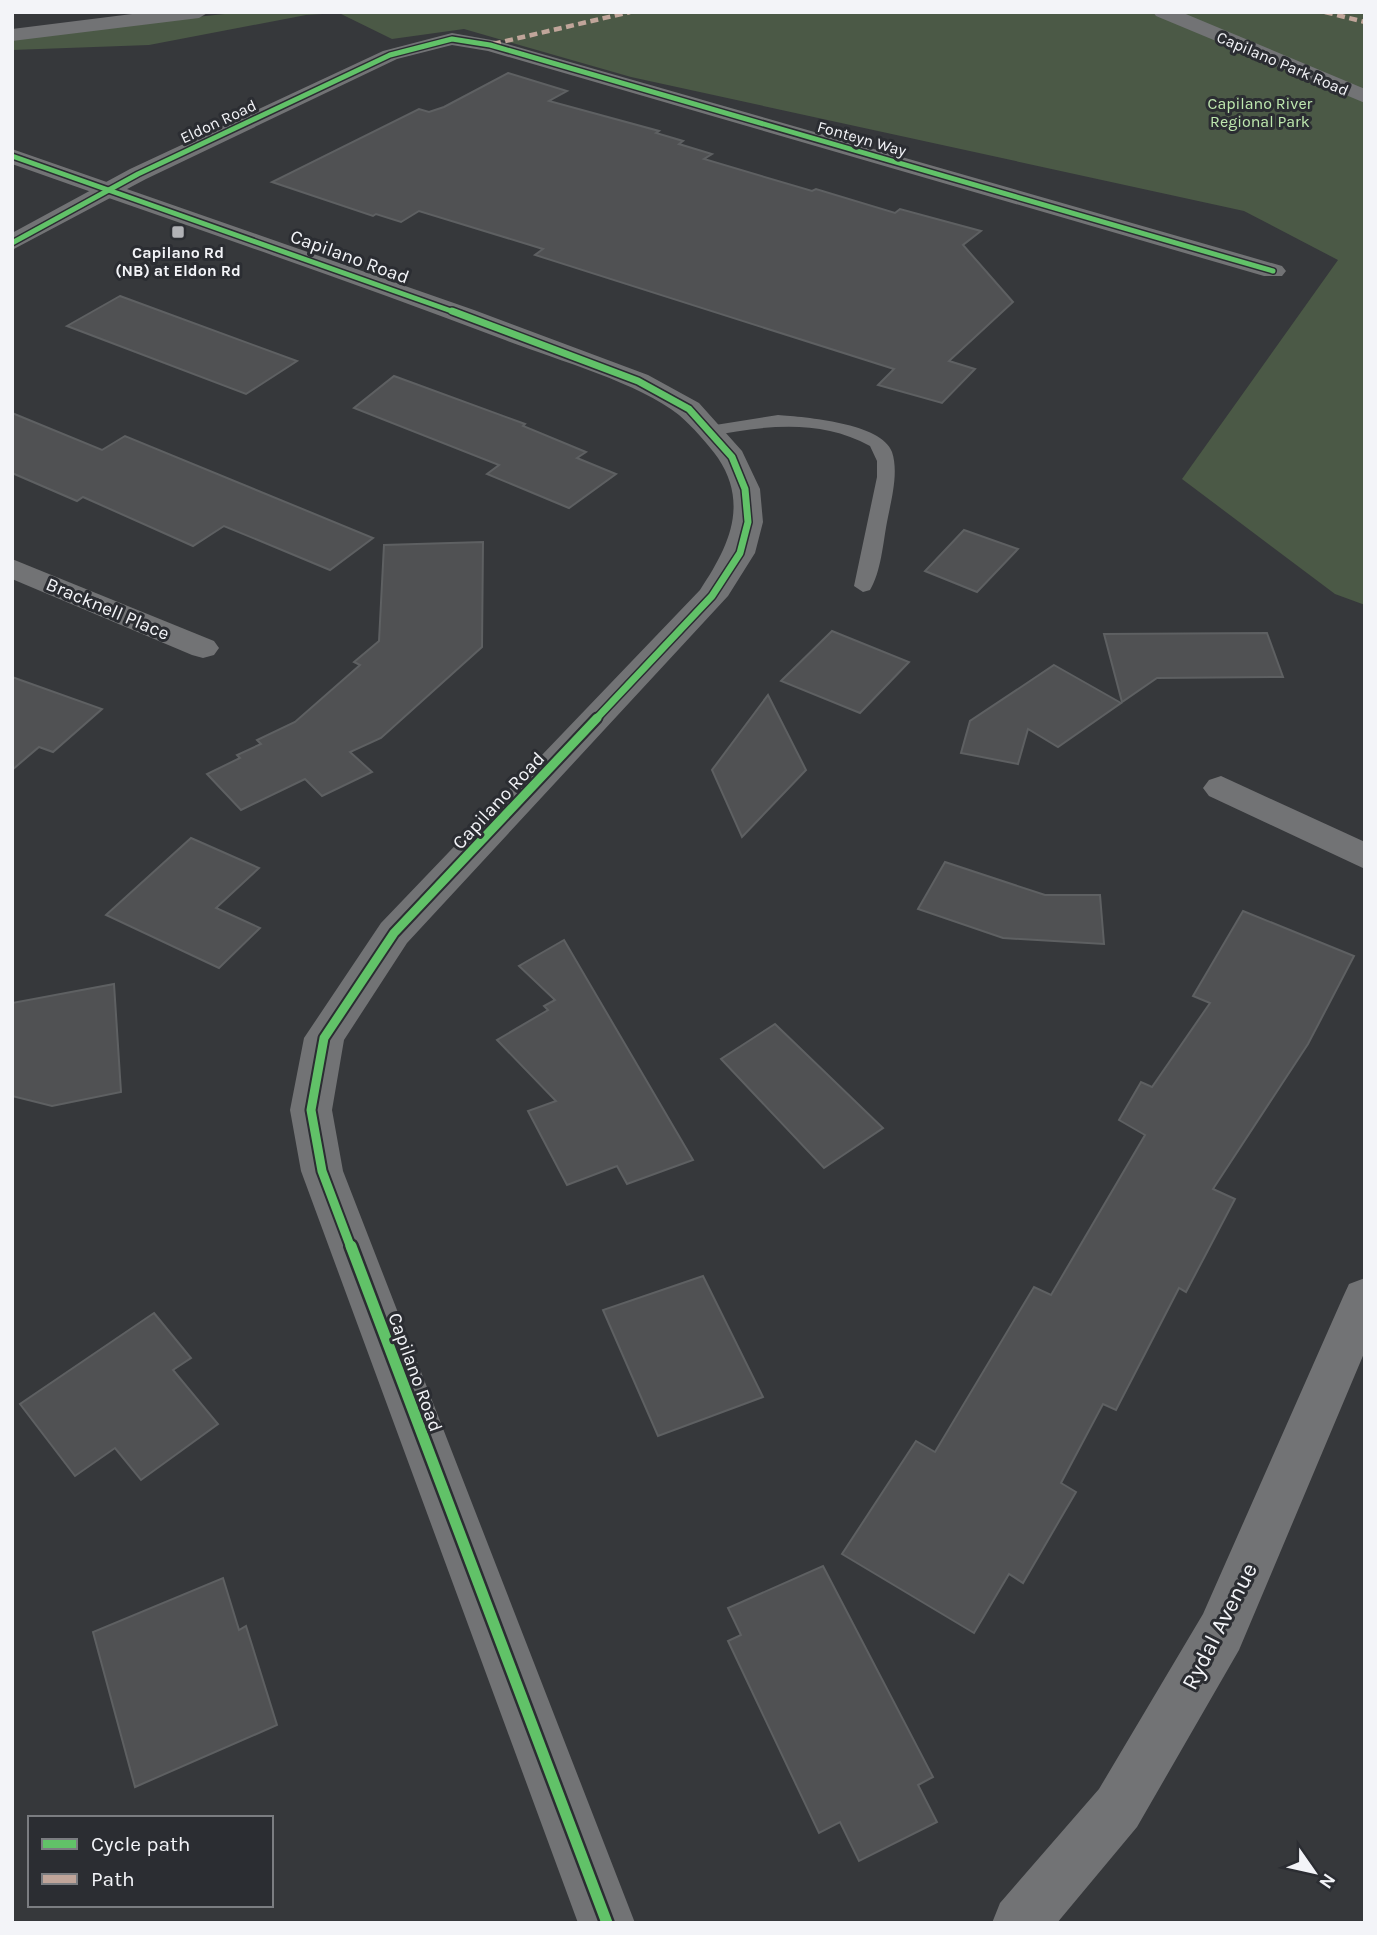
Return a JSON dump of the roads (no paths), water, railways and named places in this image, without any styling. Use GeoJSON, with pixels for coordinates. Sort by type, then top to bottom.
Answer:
{"type":"FeatureCollection","features":[{"type":"Feature","properties":{"kind":"street"},"geometry":{"type":"LineString","coordinates":[[12,35],[200,12]]}},
{"type":"Feature","properties":{"kind":"street","name":"Capilano Park Road"},"geometry":{"type":"LineString","coordinates":[[1163,12],[1365,97]]}},
{"type":"Feature","properties":{"kind":"street","name":"Eldon Road"},"geometry":{"type":"LineString","coordinates":[[12,243],[110,190],[390,55],[442,40]]}},
{"type":"Feature","properties":{"kind":"street","name":"Fonteyn Way"},"geometry":{"type":"LineString","coordinates":[[442,40],[465,40],[503,49],[1273,271]]}},
{"type":"Feature","properties":{"kind":"street","name":"Capilano Road"},"geometry":{"type":"LineString","coordinates":[[12,156],[638,381],[689,409],[732,457],[745,489],[748,522],[740,553],[712,596],[394,933],[324,1038],[311,1110],[322,1171],[607,1923]]}},
{"type":"Feature","properties":{"kind":"street","name":"Bracknell Place"},"geometry":{"type":"LineString","coordinates":[[12,568],[204,648]]}},
{"type":"Feature","properties":{"kind":"street"},"geometry":{"type":"LineString","coordinates":[[1221,788],[1365,858]]}},
{"type":"Feature","properties":{"kind":"street","name":"Rydal Avenue"},"geometry":{"type":"LineString","coordinates":[[1020,1923],[1118,1808],[1221,1632],[1365,1297]]}},
{"type":"Feature","properties":{"kind":"lane"},"geometry":{"type":"LineString","coordinates":[[709,431],[777,420],[838,429],[872,438],[884,451],[885,484],[863,586]]}},
{"type":"Feature","properties":{"kind":"place","name":"Capilano Rd (NB) at Eldon Rd"},"geometry":{"type":"Point","coordinates":[178,232]}},
{"type":"Feature","properties":{"kind":"park label","name":"Capilano River Regional Park"},"geometry":{"type":"Point","coordinates":[1260,112]}}]}
